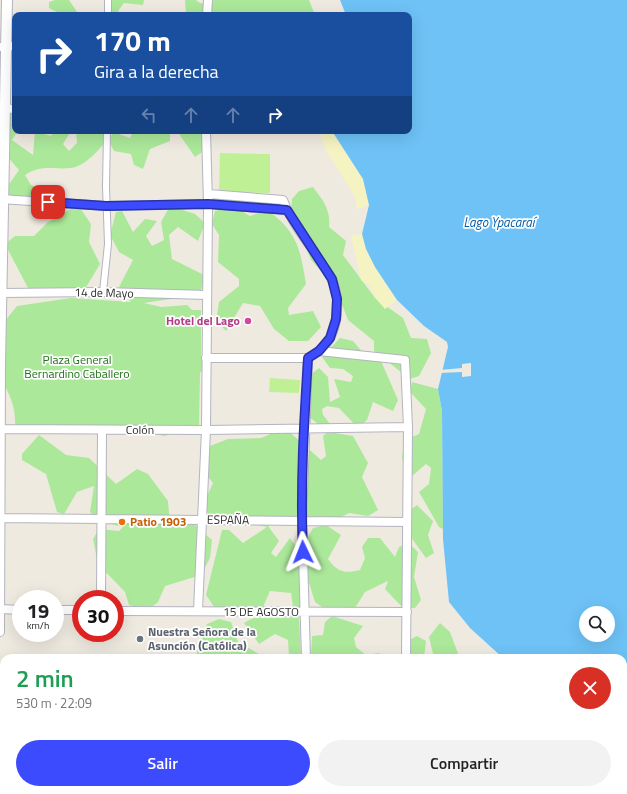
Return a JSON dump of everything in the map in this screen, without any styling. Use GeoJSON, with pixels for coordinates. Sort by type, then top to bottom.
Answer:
{"type":"FeatureCollection","features":[{"type":"Feature","properties":{"kind":"street"},"geometry":{"type":"LineString","coordinates":[[0,632],[0,360],[2,199],[7,108],[7,0]]}},
{"type":"Feature","properties":{"kind":"street"},"geometry":{"type":"LineString","coordinates":[[108,0],[108,12]]}},
{"type":"Feature","properties":{"kind":"street"},"geometry":{"type":"LineString","coordinates":[[207,12],[208,0]]}},
{"type":"Feature","properties":{"kind":"street"},"geometry":{"type":"LineString","coordinates":[[103,292],[108,244],[106,206],[107,134]]}},
{"type":"Feature","properties":{"kind":"street"},"geometry":{"type":"LineString","coordinates":[[198,611],[206,430],[208,204],[206,134]]}},
{"type":"Feature","properties":{"kind":"street"},"geometry":{"type":"LineString","coordinates":[[206,358],[308,358],[319,351],[330,338],[336,319],[337,299],[332,279],[287,210],[283,200],[208,194]]}},
{"type":"Feature","properties":{"kind":"street"},"geometry":{"type":"LineString","coordinates":[[2,199],[106,206],[208,204],[287,210]]}},
{"type":"Feature","properties":{"kind":"street","name":"14 de Mayo"},"geometry":{"type":"LineString","coordinates":[[1,293],[103,292],[207,295]]}},
{"type":"Feature","properties":{"kind":"street"},"geometry":{"type":"LineString","coordinates":[[319,351],[406,360],[408,427],[406,654]]}},
{"type":"Feature","properties":{"kind":"street"},"geometry":{"type":"LineString","coordinates":[[306,654],[306,612],[302,521],[304,429],[308,358]]}},
{"type":"Feature","properties":{"kind":"street","name":"Colón"},"geometry":{"type":"LineString","coordinates":[[0,429],[206,430],[408,427]]}},
{"type":"Feature","properties":{"kind":"street"},"geometry":{"type":"LineString","coordinates":[[101,590],[102,430]]}},
{"type":"Feature","properties":{"kind":"street","name":"ESPAÑA"},"geometry":{"type":"LineString","coordinates":[[0,518],[407,522]]}},
{"type":"Feature","properties":{"kind":"street"},"geometry":{"type":"LineString","coordinates":[[0,609],[12,610]]}},
{"type":"Feature","properties":{"kind":"street","name":"15 DE AGOSTO"},"geometry":{"type":"LineString","coordinates":[[124,610],[407,612]]}},
{"type":"Feature","properties":{"kind":"green space"},"geometry":{"type":"Polygon","coordinates":[[[55,0],[69,0],[77,12],[56,12],[49,8],[49,2],[55,0]]]}},
{"type":"Feature","properties":{"kind":"green space"},"geometry":{"type":"Polygon","coordinates":[[[108,0],[144,0],[143,5],[124,3],[118,12],[108,12],[108,0]]]}},
{"type":"Feature","properties":{"kind":"green space"},"geometry":{"type":"Polygon","coordinates":[[[185,0],[196,0],[200,3],[209,3],[210,0],[309,0],[314,12],[186,12],[185,0]]]}},
{"type":"Feature","properties":{"kind":"green space"},"geometry":{"type":"Polygon","coordinates":[[[12,114],[12,134],[16,134],[12,140],[33,155],[35,134],[45,134],[51,136],[52,134],[69,134],[63,144],[69,151],[77,143],[76,134],[104,134],[107,140],[91,157],[76,167],[42,168],[25,175],[31,185],[56,194],[56,201],[13,199],[5,190],[19,170],[5,154],[7,115],[12,114]]]}},
{"type":"Feature","properties":{"kind":"green space"},"geometry":{"type":"Polygon","coordinates":[[[112,134],[119,134],[130,138],[132,134],[170,134],[170,141],[150,149],[143,169],[134,165],[131,154],[114,151],[109,141],[112,134]]]}},
{"type":"Feature","properties":{"kind":"green space"},"geometry":{"type":"Polygon","coordinates":[[[179,134],[209,134],[208,148],[195,157],[179,134]]]}},
{"type":"Feature","properties":{"kind":"green space"},"geometry":{"type":"Polygon","coordinates":[[[220,153],[270,154],[270,193],[219,192],[220,153]]]}},
{"type":"Feature","properties":{"kind":"green space"},"geometry":{"type":"Polygon","coordinates":[[[313,187],[323,201],[329,215],[329,227],[346,241],[343,255],[375,298],[403,318],[411,338],[427,339],[431,353],[419,376],[410,379],[374,351],[374,341],[348,320],[335,286],[311,260],[291,212],[292,199],[299,191],[313,187]]]}},
{"type":"Feature","properties":{"kind":"green space","name":"Plaza General Bernardino Caballero"},"geometry":{"type":"Polygon","coordinates":[[[170,206],[195,214],[205,223],[198,241],[178,227],[169,235],[172,259],[206,276],[199,295],[144,303],[161,307],[187,305],[192,310],[201,310],[201,358],[204,367],[200,373],[199,430],[185,429],[165,436],[120,428],[15,426],[12,401],[0,379],[5,321],[17,306],[71,298],[131,302],[119,287],[133,260],[119,252],[110,235],[116,212],[122,211],[133,232],[145,219],[157,221],[146,236],[152,246],[164,240],[161,222],[170,206]]]}},
{"type":"Feature","properties":{"kind":"green space"},"geometry":{"type":"Polygon","coordinates":[[[233,206],[250,216],[267,210],[285,226],[296,242],[302,261],[306,284],[288,308],[289,315],[313,311],[321,327],[308,341],[289,341],[274,329],[260,306],[243,303],[226,331],[216,321],[219,302],[239,286],[239,279],[218,262],[219,235],[212,224],[215,211],[233,206]]]}},
{"type":"Feature","properties":{"kind":"green space"},"geometry":{"type":"Polygon","coordinates":[[[74,207],[80,208],[91,224],[89,242],[100,264],[85,289],[54,297],[28,288],[5,244],[15,236],[34,236],[48,222],[74,207]]]}},
{"type":"Feature","properties":{"kind":"green space"},"geometry":{"type":"Polygon","coordinates":[[[340,338],[353,341],[365,355],[381,361],[398,400],[393,411],[373,402],[367,420],[358,428],[339,408],[327,406],[322,409],[323,415],[334,429],[329,432],[353,436],[368,463],[362,477],[378,510],[368,516],[349,513],[326,525],[341,535],[328,559],[338,569],[350,572],[360,570],[365,558],[362,547],[368,538],[380,538],[395,557],[399,547],[409,543],[418,552],[414,577],[421,600],[415,608],[403,608],[385,589],[388,581],[365,592],[355,608],[331,613],[315,602],[305,570],[311,552],[307,539],[313,528],[325,525],[279,520],[268,526],[279,541],[271,553],[276,557],[290,538],[299,551],[302,608],[293,607],[291,593],[270,591],[263,607],[217,611],[206,595],[222,530],[229,530],[243,543],[267,527],[210,516],[203,505],[213,483],[201,468],[205,448],[228,439],[261,438],[285,428],[321,460],[326,456],[323,436],[328,432],[308,416],[311,396],[306,378],[319,368],[328,377],[330,402],[340,397],[334,379],[351,382],[353,376],[343,369],[330,368],[322,357],[340,338]]]}},
{"type":"Feature","properties":{"kind":"green space"},"geometry":{"type":"Polygon","coordinates":[[[270,378],[300,380],[299,393],[269,392],[270,378]]]}},
{"type":"Feature","properties":{"kind":"green space"},"geometry":{"type":"Polygon","coordinates":[[[412,382],[438,389],[442,411],[443,529],[439,527],[419,492],[429,484],[431,468],[426,464],[412,476],[402,459],[404,440],[419,434],[426,409],[410,392],[412,382]]]}},
{"type":"Feature","properties":{"kind":"green space"},"geometry":{"type":"Polygon","coordinates":[[[39,435],[66,455],[89,458],[116,484],[137,469],[148,474],[168,501],[170,525],[194,524],[212,540],[210,558],[201,575],[165,586],[158,602],[148,610],[129,605],[124,590],[98,564],[93,539],[99,529],[119,531],[123,527],[99,521],[90,512],[94,486],[77,492],[64,514],[57,512],[46,474],[22,460],[22,454],[39,435]]]}},
{"type":"Feature","properties":{"kind":"green space"},"geometry":{"type":"Polygon","coordinates":[[[417,505],[433,521],[428,535],[434,553],[426,558],[410,536],[410,510],[417,505]]]}},
{"type":"Feature","properties":{"kind":"green space"},"geometry":{"type":"Polygon","coordinates":[[[332,616],[363,626],[354,638],[356,647],[365,654],[311,654],[312,636],[323,635],[325,622],[332,616]]]}},
{"type":"Feature","properties":{"kind":"green space"},"geometry":{"type":"Polygon","coordinates":[[[299,617],[301,654],[289,654],[288,640],[275,634],[259,644],[244,623],[253,618],[299,617]]]}},
{"type":"Feature","properties":{"kind":"green space"},"geometry":{"type":"Polygon","coordinates":[[[219,619],[231,622],[238,642],[259,654],[196,654],[207,624],[219,619]]]}},
{"type":"Feature","properties":{"kind":"green space"},"geometry":{"type":"Polygon","coordinates":[[[440,623],[450,632],[458,654],[433,654],[429,637],[440,623]]]}},
{"type":"Feature","properties":{"kind":"green space"},"geometry":{"type":"Polygon","coordinates":[[[417,636],[426,641],[424,654],[407,654],[409,640],[417,636]]]}},
{"type":"Feature","properties":{"kind":"sand"},"geometry":{"type":"Polygon","coordinates":[[[321,134],[334,134],[363,179],[369,205],[357,209],[354,195],[325,149],[321,134]]]}},
{"type":"Feature","properties":{"kind":"sand"},"geometry":{"type":"Polygon","coordinates":[[[362,234],[368,252],[376,268],[397,300],[385,309],[377,300],[369,286],[361,280],[351,236],[362,234]]]}},
{"type":"Feature","properties":{"kind":"water","name":"Lago Ypacaraí"},"geometry":{"type":"Polygon","coordinates":[[[340,0],[627,0],[627,654],[499,654],[470,628],[449,602],[443,539],[442,411],[438,389],[448,347],[447,342],[424,326],[397,300],[375,267],[366,249],[362,234],[369,205],[363,179],[334,134],[412,134],[412,12],[345,12],[340,0]]]}},
{"type":"Feature","properties":{"kind":"pier"},"geometry":{"type":"Polygon","coordinates":[[[471,363],[471,376],[462,377],[462,372],[439,373],[440,370],[462,368],[462,364],[471,363]]]}},
{"type":"Feature","properties":{"kind":"place","name":"Hotel del Lago"},"geometry":{"type":"Point","coordinates":[248,321]}},
{"type":"Feature","properties":{"kind":"place","name":"Patio 1903"},"geometry":{"type":"Point","coordinates":[122,522]}},
{"type":"Feature","properties":{"kind":"place","name":"Nuestra Señora de la Asunción (Católica)"},"geometry":{"type":"Point","coordinates":[140,639]}},
{"type":"Feature","properties":{"kind":"route"},"geometry":{"type":"LineString","coordinates":[[48,202],[106,206],[208,204],[287,210],[292,221],[332,279],[337,299],[336,319],[330,338],[319,351],[308,358],[304,429],[302,521],[303,552]]}}]}
